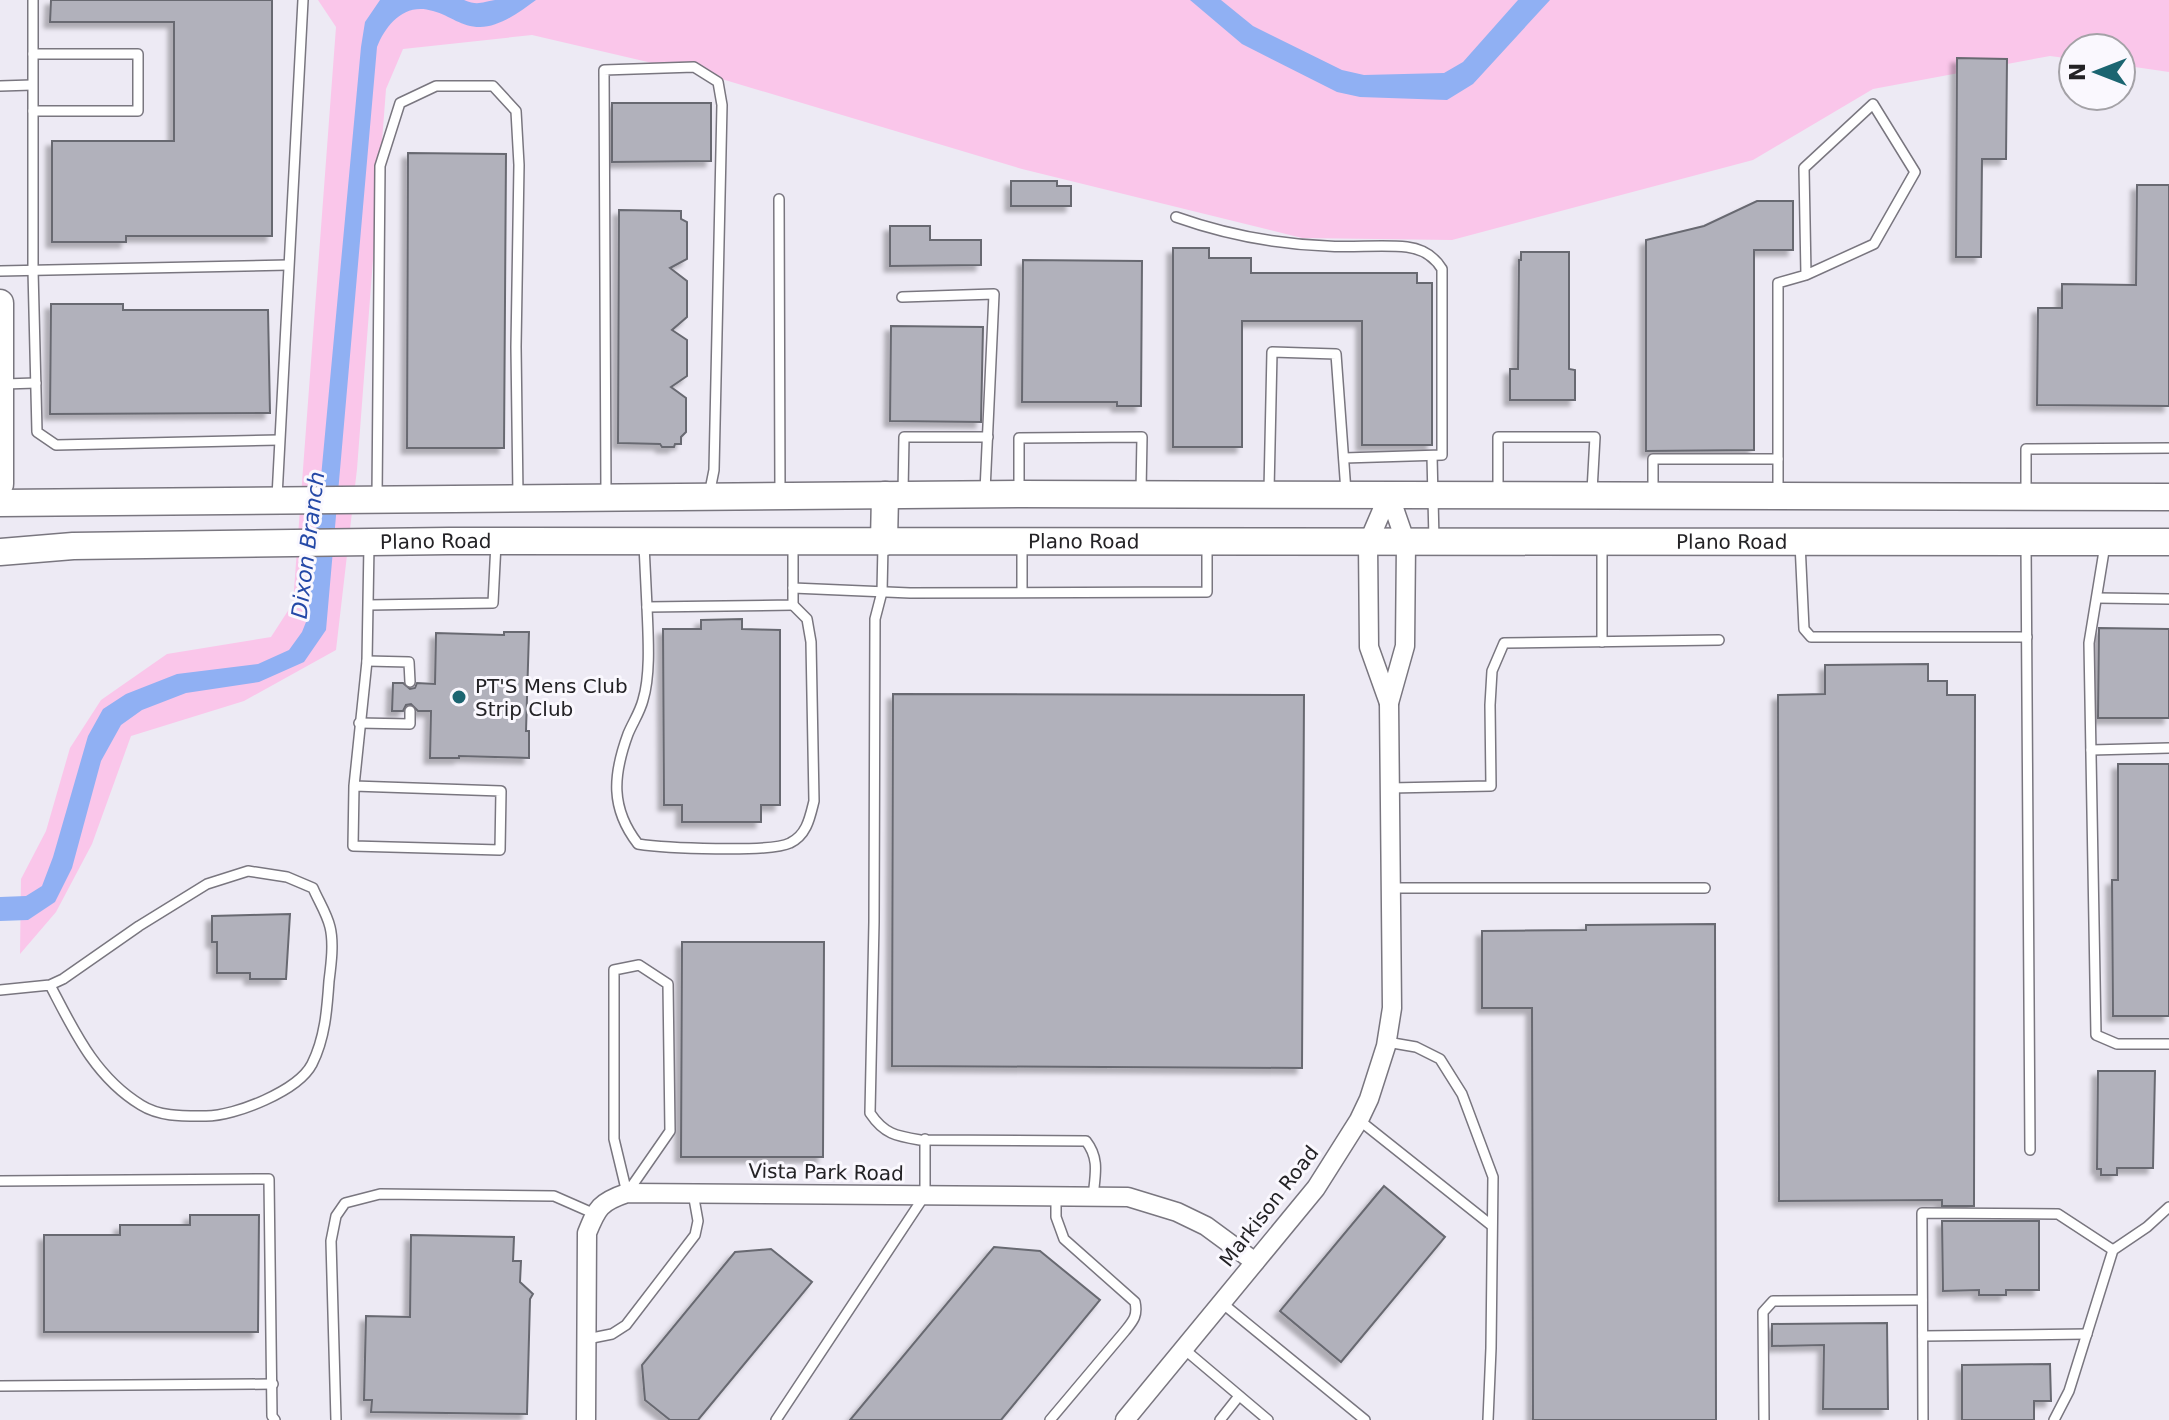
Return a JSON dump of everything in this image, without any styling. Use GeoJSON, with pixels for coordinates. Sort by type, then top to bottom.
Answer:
{"type":"FeatureCollection","features":[{"type":"Feature","properties":{"kind":"main road"},"geometry":{"type":"LineString","coordinates":[[0,303],[0,484]]}},
{"type":"Feature","properties":{"kind":"main road","name":"Plano Road"},"geometry":{"type":"LineString","coordinates":[[0,503],[985,494],[2169,497]]}},
{"type":"Feature","properties":{"kind":"main road"},"geometry":{"type":"LineString","coordinates":[[884,542],[894,495]]}},
{"type":"Feature","properties":{"kind":"main road"},"geometry":{"type":"LineString","coordinates":[[2026,497],[2026,542]]}},
{"type":"Feature","properties":{"kind":"main road"},"geometry":{"type":"LineString","coordinates":[[496,541],[518,498]]}},
{"type":"Feature","properties":{"kind":"main road","name":"Plano Road"},"geometry":{"type":"LineString","coordinates":[[0,552],[73,546],[496,541],[2169,542]]}},
{"type":"Feature","properties":{"kind":"street","name":"Markison Road"},"geometry":{"type":"LineString","coordinates":[[1389,494],[1368,543],[1369,647],[1389,703]]}},
{"type":"Feature","properties":{"kind":"street","name":"Markison Road"},"geometry":{"type":"LineString","coordinates":[[1125,1420],[1316,1188],[1359,1120],[1387,1042],[1392,1008],[1389,703],[1405,646],[1406,543],[1389,494]]}},
{"type":"Feature","properties":{"kind":"street","name":"Vista Park Road"},"geometry":{"type":"LineString","coordinates":[[627,1193],[1128,1197],[1177,1212],[1206,1226],[1255,1262]]}},
{"type":"Feature","properties":{"kind":"street"},"geometry":{"type":"LineString","coordinates":[[586,1420],[587,1233],[605,1200],[627,1193]]}},
{"type":"Feature","properties":{"kind":"lane"},"geometry":{"type":"LineString","coordinates":[[33,0],[33,270],[37,432],[56,445],[279,440]]}},
{"type":"Feature","properties":{"kind":"lane"},"geometry":{"type":"LineString","coordinates":[[278,501],[303,0]]}},
{"type":"Feature","properties":{"kind":"lane"},"geometry":{"type":"LineString","coordinates":[[33,54],[138,54],[138,111],[33,111]]}},
{"type":"Feature","properties":{"kind":"lane"},"geometry":{"type":"LineString","coordinates":[[606,498],[604,70],[694,67],[718,82],[722,105],[714,470],[708,497]]}},
{"type":"Feature","properties":{"kind":"lane"},"geometry":{"type":"LineString","coordinates":[[0,86],[32,85]]}},
{"type":"Feature","properties":{"kind":"lane"},"geometry":{"type":"LineString","coordinates":[[377,500],[380,166],[400,103],[436,86],[493,86],[516,111],[519,165],[516,347],[518,498]]}},
{"type":"Feature","properties":{"kind":"lane"},"geometry":{"type":"LineString","coordinates":[[1778,495],[1778,283],[1806,275],[1874,244],[1915,172],[1873,104],[1804,168],[1806,275]]}},
{"type":"Feature","properties":{"kind":"lane"},"geometry":{"type":"LineString","coordinates":[[779,199],[780,496]]}},
{"type":"Feature","properties":{"kind":"lane"},"geometry":{"type":"LineString","coordinates":[[1176,217],[1244,237],[1325,246],[1408,247],[1427,253],[1436,260],[1442,269],[1442,455],[1344,458]]}},
{"type":"Feature","properties":{"kind":"lane"},"geometry":{"type":"LineString","coordinates":[[0,271],[288,265]]}},
{"type":"Feature","properties":{"kind":"lane"},"geometry":{"type":"LineString","coordinates":[[902,297],[994,294],[985,494]]}},
{"type":"Feature","properties":{"kind":"lane"},"geometry":{"type":"LineString","coordinates":[[1269,494],[1272,352],[1336,354],[1346,494]]}},
{"type":"Feature","properties":{"kind":"lane"},"geometry":{"type":"LineString","coordinates":[[1,384],[36,383]]}},
{"type":"Feature","properties":{"kind":"lane"},"geometry":{"type":"LineString","coordinates":[[894,495],[904,437],[988,437]]}},
{"type":"Feature","properties":{"kind":"lane"},"geometry":{"type":"LineString","coordinates":[[1019,494],[1019,438],[1142,437],[1140,494]]}},
{"type":"Feature","properties":{"kind":"lane"},"geometry":{"type":"LineString","coordinates":[[1498,494],[1498,437],[1595,437],[1592,495]]}},
{"type":"Feature","properties":{"kind":"lane"},"geometry":{"type":"LineString","coordinates":[[2026,497],[2026,449],[2169,448]]}},
{"type":"Feature","properties":{"kind":"lane"},"geometry":{"type":"LineString","coordinates":[[1432,456],[1434,543]]}},
{"type":"Feature","properties":{"kind":"lane"},"geometry":{"type":"LineString","coordinates":[[1653,495],[1653,459],[1778,459]]}},
{"type":"Feature","properties":{"kind":"lane"},"geometry":{"type":"LineString","coordinates":[[369,605],[493,603],[496,541]]}},
{"type":"Feature","properties":{"kind":"lane"},"geometry":{"type":"LineString","coordinates":[[643,541],[647,607],[644,697],[616,773],[624,826],[638,844],[663,848],[765,847],[790,843],[808,826],[814,801],[811,642],[807,619],[793,605],[793,542]]}},
{"type":"Feature","properties":{"kind":"lane"},"geometry":{"type":"LineString","coordinates":[[354,786],[501,791],[500,850],[353,846],[354,786],[367,661],[370,542]]}},
{"type":"Feature","properties":{"kind":"lane"},"geometry":{"type":"LineString","coordinates":[[884,542],[882,592],[875,619],[870,1113],[880,1128],[899,1136],[1086,1141],[1095,1159],[1093,1197]]}},
{"type":"Feature","properties":{"kind":"lane"},"geometry":{"type":"LineString","coordinates":[[1022,542],[1022,592]]}},
{"type":"Feature","properties":{"kind":"lane"},"geometry":{"type":"LineString","coordinates":[[793,588],[882,592],[1207,592],[1207,542]]}},
{"type":"Feature","properties":{"kind":"lane"},"geometry":{"type":"LineString","coordinates":[[1800,542],[1804,629],[1811,637],[2027,637]]}},
{"type":"Feature","properties":{"kind":"lane"},"geometry":{"type":"LineString","coordinates":[[2026,542],[2030,1150]]}},
{"type":"Feature","properties":{"kind":"lane"},"geometry":{"type":"LineString","coordinates":[[2106,542],[2089,643],[2096,1035],[2117,1044],[2169,1044]]}},
{"type":"Feature","properties":{"kind":"lane"},"geometry":{"type":"LineString","coordinates":[[1602,543],[1602,642]]}},
{"type":"Feature","properties":{"kind":"lane"},"geometry":{"type":"LineString","coordinates":[[2097,598],[2169,599]]}},
{"type":"Feature","properties":{"kind":"lane"},"geometry":{"type":"LineString","coordinates":[[647,607],[793,605]]}},
{"type":"Feature","properties":{"kind":"lane"},"geometry":{"type":"LineString","coordinates":[[1390,788],[1491,786],[1492,671],[1504,643],[1719,640]]}},
{"type":"Feature","properties":{"kind":"lane"},"geometry":{"type":"LineString","coordinates":[[367,661],[409,662],[410,682]]}},
{"type":"Feature","properties":{"kind":"lane"},"geometry":{"type":"LineString","coordinates":[[359,723],[410,724],[410,711]]}},
{"type":"Feature","properties":{"kind":"lane"},"geometry":{"type":"LineString","coordinates":[[2091,750],[2169,748]]}},
{"type":"Feature","properties":{"kind":"lane"},"geometry":{"type":"LineString","coordinates":[[0,990],[50,985],[63,979],[207,884],[248,871],[287,877],[313,888],[331,928],[325,1028],[311,1067],[283,1091],[250,1107],[220,1116],[175,1116],[142,1106],[106,1078],[84,1050],[50,985]]}},
{"type":"Feature","properties":{"kind":"lane"},"geometry":{"type":"LineString","coordinates":[[1391,888],[1705,888]]}},
{"type":"Feature","properties":{"kind":"lane"},"geometry":{"type":"LineString","coordinates":[[639,965],[668,984],[670,1131],[627,1193],[614,1139],[614,970],[639,965]]}},
{"type":"Feature","properties":{"kind":"lane"},"geometry":{"type":"LineString","coordinates":[[1387,1042],[1416,1047],[1440,1059],[1462,1094],[1493,1177],[1488,1420]]}},
{"type":"Feature","properties":{"kind":"lane"},"geometry":{"type":"LineString","coordinates":[[1359,1120],[1491,1225]]}},
{"type":"Feature","properties":{"kind":"lane"},"geometry":{"type":"LineString","coordinates":[[776,1420],[925,1195],[925,1139]]}},
{"type":"Feature","properties":{"kind":"lane"},"geometry":{"type":"LineString","coordinates":[[0,1181],[269,1179],[272,1416],[275,1420]]}},
{"type":"Feature","properties":{"kind":"lane"},"geometry":{"type":"LineString","coordinates":[[587,1339],[612,1334],[626,1325],[695,1235],[698,1221],[693,1193]]}},
{"type":"Feature","properties":{"kind":"lane"},"geometry":{"type":"LineString","coordinates":[[336,1420],[331,1241],[336,1216],[345,1203],[380,1194],[554,1196],[595,1214]]}},
{"type":"Feature","properties":{"kind":"lane"},"geometry":{"type":"LineString","coordinates":[[1050,1420],[1125,1331],[1136,1317],[1137,1310],[1135,1302],[1064,1239],[1056,1217],[1056,1197]]}},
{"type":"Feature","properties":{"kind":"lane"},"geometry":{"type":"LineString","coordinates":[[2054,1420],[2069,1391],[2113,1250],[2147,1227],[2169,1207]]}},
{"type":"Feature","properties":{"kind":"lane"},"geometry":{"type":"LineString","coordinates":[[1923,1420],[1922,1213],[2058,1214],[2113,1250]]}},
{"type":"Feature","properties":{"kind":"lane"},"geometry":{"type":"LineString","coordinates":[[1764,1420],[1763,1312],[1773,1301],[1922,1300]]}},
{"type":"Feature","properties":{"kind":"lane"},"geometry":{"type":"LineString","coordinates":[[1222,1303],[1365,1420]]}},
{"type":"Feature","properties":{"kind":"lane"},"geometry":{"type":"LineString","coordinates":[[1923,1336],[2087,1334]]}},
{"type":"Feature","properties":{"kind":"lane"},"geometry":{"type":"LineString","coordinates":[[1184,1349],[1268,1420]]}},
{"type":"Feature","properties":{"kind":"lane"},"geometry":{"type":"LineString","coordinates":[[0,1386],[273,1384]]}},
{"type":"Feature","properties":{"kind":"lane"},"geometry":{"type":"LineString","coordinates":[[1220,1420],[1239,1396]]}},
{"type":"Feature","properties":{"kind":"shaded area"},"geometry":{"type":"Polygon","coordinates":[[[318,0],[2169,0],[2169,72],[2137,67],[2137,32],[2057,32],[2057,57],[1873,89],[1753,160],[1452,240],[1302,238],[1022,169],[725,80],[532,35],[403,49],[386,89],[357,469],[336,650],[244,701],[131,736],[92,844],[56,912],[20,954],[21,879],[46,831],[70,748],[101,700],[167,654],[271,637],[293,603],[336,27],[318,0]]]}},
{"type":"Feature","properties":{"kind":"water"},"geometry":{"type":"Polygon","coordinates":[[[380,0],[464,0],[477,3],[536,0],[503,21],[480,27],[423,9],[405,12],[391,23],[377,47],[326,630],[304,662],[259,682],[186,693],[142,710],[121,725],[101,761],[72,868],[55,902],[28,920],[0,921],[0,897],[26,896],[42,886],[88,736],[103,709],[126,694],[177,674],[258,664],[289,650],[302,632],[308,617],[361,47],[365,22],[380,0]]]}},
{"type":"Feature","properties":{"kind":"water"},"geometry":{"type":"Polygon","coordinates":[[[1190,0],[1221,0],[1253,26],[1342,70],[1364,75],[1444,73],[1463,62],[1518,0],[1550,0],[1473,84],[1447,100],[1360,97],[1337,92],[1242,44],[1190,0]]]}},
{"type":"Feature","properties":{"kind":"building"},"geometry":{"type":"Polygon","coordinates":[[[51,0],[272,0],[272,236],[126,236],[126,242],[52,242],[52,141],[174,141],[174,22],[50,22],[51,0]]]}},
{"type":"Feature","properties":{"kind":"building"},"geometry":{"type":"Polygon","coordinates":[[[1957,58],[2007,59],[2006,159],[1982,159],[1981,257],[1956,257],[1957,58]]]}},
{"type":"Feature","properties":{"kind":"building"},"geometry":{"type":"Polygon","coordinates":[[[612,103],[711,103],[711,161],[612,162],[612,103]]]}},
{"type":"Feature","properties":{"kind":"building"},"geometry":{"type":"Polygon","coordinates":[[[408,153],[506,154],[504,448],[407,448],[408,153]]]}},
{"type":"Feature","properties":{"kind":"building"},"geometry":{"type":"Polygon","coordinates":[[[1011,181],[1057,181],[1057,186],[1071,186],[1071,206],[1011,206],[1011,181]]]}},
{"type":"Feature","properties":{"kind":"building"},"geometry":{"type":"Polygon","coordinates":[[[2137,185],[2169,185],[2169,406],[2037,405],[2038,308],[2062,308],[2062,284],[2136,285],[2137,185]]]}},
{"type":"Feature","properties":{"kind":"building"},"geometry":{"type":"Polygon","coordinates":[[[1757,201],[1793,201],[1793,250],[1754,250],[1754,450],[1646,451],[1646,240],[1704,226],[1757,201]]]}},
{"type":"Feature","properties":{"kind":"building"},"geometry":{"type":"Polygon","coordinates":[[[619,210],[681,211],[681,219],[687,222],[687,259],[670,268],[687,281],[687,317],[672,330],[687,340],[687,376],[671,387],[686,398],[686,432],[681,437],[681,444],[674,447],[618,443],[619,210]]]}},
{"type":"Feature","properties":{"kind":"building"},"geometry":{"type":"Polygon","coordinates":[[[890,226],[930,226],[930,240],[981,240],[981,265],[890,266],[890,226]]]}},
{"type":"Feature","properties":{"kind":"building"},"geometry":{"type":"Polygon","coordinates":[[[1173,248],[1209,248],[1209,258],[1251,258],[1251,273],[1417,273],[1417,283],[1432,283],[1432,445],[1362,445],[1362,321],[1242,321],[1242,447],[1173,447],[1173,248]]]}},
{"type":"Feature","properties":{"kind":"building"},"geometry":{"type":"Polygon","coordinates":[[[1521,252],[1569,252],[1569,369],[1575,370],[1575,400],[1510,400],[1510,369],[1518,369],[1521,252]]]}},
{"type":"Feature","properties":{"kind":"building"},"geometry":{"type":"Polygon","coordinates":[[[1023,260],[1142,261],[1141,406],[1117,406],[1117,402],[1022,402],[1023,260]]]}},
{"type":"Feature","properties":{"kind":"building"},"geometry":{"type":"Polygon","coordinates":[[[51,304],[123,304],[123,310],[268,310],[270,413],[50,414],[51,304]]]}},
{"type":"Feature","properties":{"kind":"building"},"geometry":{"type":"Polygon","coordinates":[[[891,326],[983,327],[981,422],[890,421],[891,326]]]}},
{"type":"Feature","properties":{"kind":"building"},"geometry":{"type":"Polygon","coordinates":[[[742,619],[742,629],[780,630],[780,805],[761,805],[761,822],[682,822],[682,805],[664,805],[663,629],[701,629],[701,620],[742,619]]]}},
{"type":"Feature","properties":{"kind":"building"},"geometry":{"type":"Polygon","coordinates":[[[2099,628],[2169,629],[2169,718],[2098,718],[2099,628]]]}},
{"type":"Feature","properties":{"kind":"building","name":"PT'S Mens Club Strip Club"},"geometry":{"type":"Polygon","coordinates":[[[504,632],[529,632],[526,731],[529,731],[529,758],[430,758],[431,711],[418,711],[411,704],[406,705],[403,711],[392,711],[393,683],[403,683],[410,689],[415,688],[417,683],[435,684],[436,633],[504,635],[504,632]]]}},
{"type":"Feature","properties":{"kind":"building"},"geometry":{"type":"Polygon","coordinates":[[[1928,664],[1928,681],[1947,681],[1947,695],[1975,695],[1974,1206],[1942,1206],[1942,1200],[1779,1201],[1778,695],[1825,694],[1825,665],[1928,664]]]}},
{"type":"Feature","properties":{"kind":"building"},"geometry":{"type":"Polygon","coordinates":[[[893,694],[1304,695],[1302,1068],[892,1066],[893,694]]]}},
{"type":"Feature","properties":{"kind":"building"},"geometry":{"type":"Polygon","coordinates":[[[2118,764],[2169,764],[2169,1016],[2113,1016],[2112,880],[2118,880],[2118,764]]]}},
{"type":"Feature","properties":{"kind":"building"},"geometry":{"type":"Polygon","coordinates":[[[290,914],[286,979],[250,979],[250,973],[217,973],[217,942],[212,942],[212,916],[290,914]]]}},
{"type":"Feature","properties":{"kind":"building"},"geometry":{"type":"Polygon","coordinates":[[[1715,924],[1716,1420],[1533,1420],[1532,1008],[1482,1008],[1482,931],[1586,930],[1586,925],[1715,924]]]}},
{"type":"Feature","properties":{"kind":"building"},"geometry":{"type":"Polygon","coordinates":[[[682,942],[824,942],[823,1157],[681,1157],[682,942]]]}},
{"type":"Feature","properties":{"kind":"building"},"geometry":{"type":"Polygon","coordinates":[[[2098,1071],[2155,1071],[2153,1168],[2117,1168],[2117,1175],[2101,1175],[2101,1169],[2097,1169],[2098,1071]]]}},
{"type":"Feature","properties":{"kind":"building"},"geometry":{"type":"Polygon","coordinates":[[[1384,1186],[1445,1237],[1341,1362],[1280,1311],[1384,1186]]]}},
{"type":"Feature","properties":{"kind":"building"},"geometry":{"type":"Polygon","coordinates":[[[190,1215],[259,1215],[258,1332],[44,1332],[44,1235],[120,1235],[120,1225],[190,1225],[190,1215]]]}},
{"type":"Feature","properties":{"kind":"building"},"geometry":{"type":"Polygon","coordinates":[[[1942,1221],[2039,1221],[2039,1290],[2006,1290],[2006,1295],[1979,1295],[1979,1290],[1943,1291],[1942,1221]]]}},
{"type":"Feature","properties":{"kind":"building"},"geometry":{"type":"Polygon","coordinates":[[[411,1235],[514,1237],[513,1261],[521,1261],[520,1282],[533,1294],[530,1299],[527,1414],[371,1412],[372,1400],[364,1400],[366,1316],[410,1317],[411,1235]]]}},
{"type":"Feature","properties":{"kind":"building"},"geometry":{"type":"Polygon","coordinates":[[[994,1247],[1040,1251],[1100,1300],[1001,1420],[850,1420],[994,1247]]]}},
{"type":"Feature","properties":{"kind":"building"},"geometry":{"type":"Polygon","coordinates":[[[771,1249],[812,1282],[698,1420],[670,1420],[645,1400],[642,1365],[735,1252],[771,1249]]]}},
{"type":"Feature","properties":{"kind":"building"},"geometry":{"type":"Polygon","coordinates":[[[1887,1323],[1888,1409],[1823,1409],[1824,1345],[1772,1346],[1772,1324],[1887,1323]]]}},
{"type":"Feature","properties":{"kind":"building"},"geometry":{"type":"Polygon","coordinates":[[[2050,1364],[2051,1401],[2034,1401],[2034,1420],[1962,1420],[1962,1365],[2050,1364]]]}},
{"type":"Feature","properties":{"kind":"place","name":"PT'S Mens Club Strip Club"},"geometry":{"type":"Point","coordinates":[459,697]}},
{"type":"Feature","properties":{"kind":"water label","name":"Dixon Branch"},"geometry":{"type":"Point","coordinates":[308,545]}}]}
